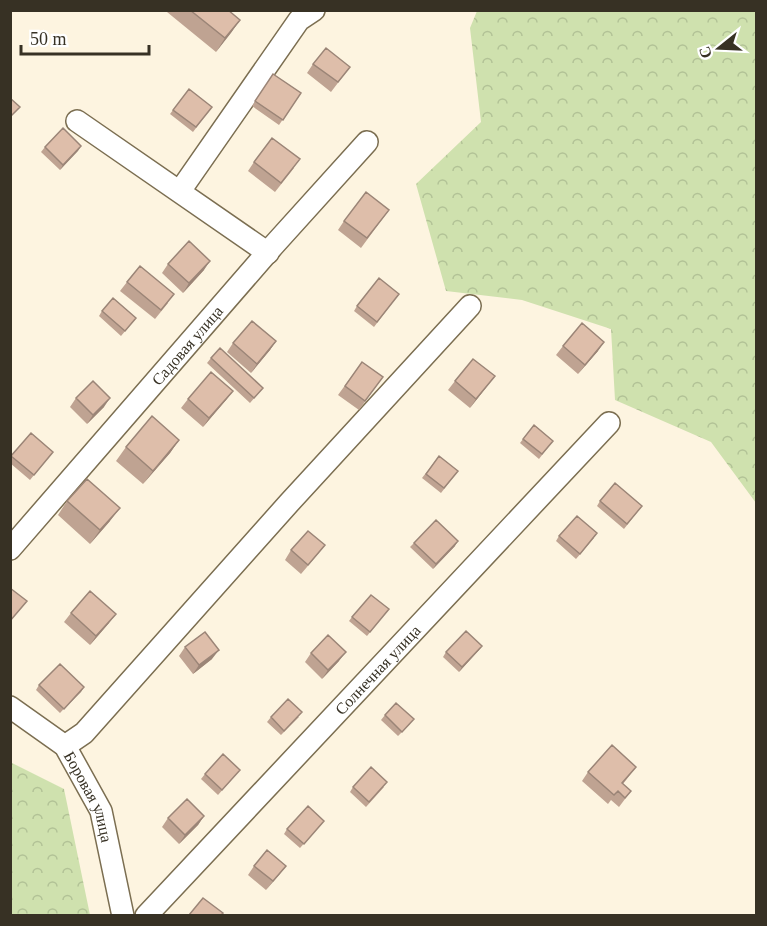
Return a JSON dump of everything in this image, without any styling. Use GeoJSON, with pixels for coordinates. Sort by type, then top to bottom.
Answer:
{"type":"FeatureCollection","features":[{"type":"Feature","properties":{"kind":"street"},"geometry":{"type":"LineString","coordinates":[[180,190],[298,20],[314,10]]}},
{"type":"Feature","properties":{"kind":"street"},"geometry":{"type":"LineString","coordinates":[[77,121],[268,253]]}},
{"type":"Feature","properties":{"kind":"street","name":"Садовая улица"},"geometry":{"type":"LineString","coordinates":[[10,549],[367,142]]}},
{"type":"Feature","properties":{"kind":"street"},"geometry":{"type":"LineString","coordinates":[[65,746],[84,733],[289,502],[470,306]]}},
{"type":"Feature","properties":{"kind":"street","name":"Солнечная улица"},"geometry":{"type":"LineString","coordinates":[[146,915],[609,423]]}},
{"type":"Feature","properties":{"kind":"street","name":"Боровая улица"},"geometry":{"type":"LineString","coordinates":[[10,707],[65,746],[101,812],[123,915]]}},
{"type":"Feature","properties":{"kind":"green space"},"geometry":{"type":"Polygon","coordinates":[[[477,11],[756,11],[756,503],[711,442],[615,400],[611,329],[522,300],[446,291],[416,184],[481,122],[470,28],[477,11]]]}},
{"type":"Feature","properties":{"kind":"green space"},"geometry":{"type":"Polygon","coordinates":[[[10,762],[64,789],[90,915],[11,915],[10,762]]]}},
{"type":"Feature","properties":{"kind":"building"},"geometry":{"type":"Polygon","coordinates":[[[190,10],[228,10],[240,20],[225,38],[190,10]]]}},
{"type":"Feature","properties":{"kind":"building"},"geometry":{"type":"Polygon","coordinates":[[[326,48],[350,67],[338,82],[313,64],[326,48]]]}},
{"type":"Feature","properties":{"kind":"building"},"geometry":{"type":"Polygon","coordinates":[[[273,74],[301,93],[283,120],[255,101],[273,74]]]}},
{"type":"Feature","properties":{"kind":"building"},"geometry":{"type":"Polygon","coordinates":[[[189,89],[212,107],[196,127],[173,110],[189,89]]]}},
{"type":"Feature","properties":{"kind":"building"},"geometry":{"type":"Polygon","coordinates":[[[10,98],[20,107],[10,117],[10,98]]]}},
{"type":"Feature","properties":{"kind":"building"},"geometry":{"type":"Polygon","coordinates":[[[63,128],[81,146],[63,165],[45,147],[63,128]]]}},
{"type":"Feature","properties":{"kind":"building"},"geometry":{"type":"Polygon","coordinates":[[[272,138],[300,159],[281,183],[254,162],[272,138]]]}},
{"type":"Feature","properties":{"kind":"building"},"geometry":{"type":"Polygon","coordinates":[[[366,192],[389,210],[367,238],[344,221],[366,192]]]}},
{"type":"Feature","properties":{"kind":"building"},"geometry":{"type":"Polygon","coordinates":[[[189,241],[210,261],[189,283],[168,264],[189,241]]]}},
{"type":"Feature","properties":{"kind":"building"},"geometry":{"type":"Polygon","coordinates":[[[140,266],[174,294],[161,310],[127,282],[140,266]]]}},
{"type":"Feature","properties":{"kind":"building"},"geometry":{"type":"Polygon","coordinates":[[[379,278],[399,294],[377,322],[357,306],[379,278]]]}},
{"type":"Feature","properties":{"kind":"building"},"geometry":{"type":"Polygon","coordinates":[[[113,298],[136,318],[125,331],[102,311],[113,298]]]}},
{"type":"Feature","properties":{"kind":"building"},"geometry":{"type":"Polygon","coordinates":[[[252,321],[276,341],[257,364],[233,343],[252,321]]]}},
{"type":"Feature","properties":{"kind":"building"},"geometry":{"type":"Polygon","coordinates":[[[582,323],[604,342],[585,365],[563,346],[582,323]]]}},
{"type":"Feature","properties":{"kind":"building"},"geometry":{"type":"Polygon","coordinates":[[[220,348],[263,388],[254,398],[211,358],[220,348]]]}},
{"type":"Feature","properties":{"kind":"building"},"geometry":{"type":"Polygon","coordinates":[[[473,359],[495,376],[476,399],[455,381],[473,359]]]}},
{"type":"Feature","properties":{"kind":"building"},"geometry":{"type":"Polygon","coordinates":[[[362,362],[383,377],[365,401],[345,386],[362,362]]]}},
{"type":"Feature","properties":{"kind":"building"},"geometry":{"type":"Polygon","coordinates":[[[211,372],[233,391],[209,418],[188,399],[211,372]]]}},
{"type":"Feature","properties":{"kind":"building"},"geometry":{"type":"Polygon","coordinates":[[[93,381],[110,398],[93,415],[76,398],[93,381]]]}},
{"type":"Feature","properties":{"kind":"building"},"geometry":{"type":"Polygon","coordinates":[[[152,416],[179,440],[153,471],[126,447],[152,416]]]}},
{"type":"Feature","properties":{"kind":"building"},"geometry":{"type":"Polygon","coordinates":[[[534,425],[553,441],[542,454],[523,439],[534,425]]]}},
{"type":"Feature","properties":{"kind":"building"},"geometry":{"type":"Polygon","coordinates":[[[31,433],[53,452],[34,475],[11,456],[31,433]]]}},
{"type":"Feature","properties":{"kind":"building"},"geometry":{"type":"Polygon","coordinates":[[[439,456],[458,471],[444,488],[426,474],[439,456]]]}},
{"type":"Feature","properties":{"kind":"building"},"geometry":{"type":"Polygon","coordinates":[[[87,479],[120,508],[100,530],[67,501],[87,479]]]}},
{"type":"Feature","properties":{"kind":"building"},"geometry":{"type":"Polygon","coordinates":[[[615,483],[642,506],[627,524],[600,501],[615,483]]]}},
{"type":"Feature","properties":{"kind":"building"},"geometry":{"type":"Polygon","coordinates":[[[577,516],[597,533],[580,554],[559,536],[577,516]]]}},
{"type":"Feature","properties":{"kind":"building"},"geometry":{"type":"Polygon","coordinates":[[[436,520],[458,541],[436,564],[414,543],[436,520]]]}},
{"type":"Feature","properties":{"kind":"building"},"geometry":{"type":"Polygon","coordinates":[[[308,531],[325,545],[308,565],[291,550],[308,531]]]}},
{"type":"Feature","properties":{"kind":"building"},"geometry":{"type":"Polygon","coordinates":[[[10,588],[27,601],[10,621],[10,588]]]}},
{"type":"Feature","properties":{"kind":"building"},"geometry":{"type":"Polygon","coordinates":[[[90,591],[116,614],[96,636],[71,613],[90,591]]]}},
{"type":"Feature","properties":{"kind":"building"},"geometry":{"type":"Polygon","coordinates":[[[371,595],[389,609],[370,632],[352,617],[371,595]]]}},
{"type":"Feature","properties":{"kind":"building"},"geometry":{"type":"Polygon","coordinates":[[[466,631],[482,646],[462,667],[446,652],[466,631]]]}},
{"type":"Feature","properties":{"kind":"building"},"geometry":{"type":"Polygon","coordinates":[[[205,632],[219,650],[199,665],[185,647],[205,632]]]}},
{"type":"Feature","properties":{"kind":"building"},"geometry":{"type":"Polygon","coordinates":[[[328,635],[346,652],[328,670],[311,653],[328,635]]]}},
{"type":"Feature","properties":{"kind":"building"},"geometry":{"type":"Polygon","coordinates":[[[60,664],[84,687],[64,709],[39,685],[60,664]]]}},
{"type":"Feature","properties":{"kind":"building"},"geometry":{"type":"Polygon","coordinates":[[[288,699],[302,712],[284,731],[271,717],[288,699]]]}},
{"type":"Feature","properties":{"kind":"building"},"geometry":{"type":"Polygon","coordinates":[[[396,703],[414,719],[402,732],[385,715],[396,703]]]}},
{"type":"Feature","properties":{"kind":"building"},"geometry":{"type":"Polygon","coordinates":[[[612,745],[636,767],[622,783],[631,791],[625,798],[618,791],[614,795],[588,772],[612,745]]]}},
{"type":"Feature","properties":{"kind":"building"},"geometry":{"type":"Polygon","coordinates":[[[223,754],[240,770],[222,790],[205,774],[223,754]]]}},
{"type":"Feature","properties":{"kind":"building"},"geometry":{"type":"Polygon","coordinates":[[[371,767],[387,782],[369,802],[353,787],[371,767]]]}},
{"type":"Feature","properties":{"kind":"building"},"geometry":{"type":"Polygon","coordinates":[[[187,799],[204,816],[185,835],[168,818],[187,799]]]}},
{"type":"Feature","properties":{"kind":"building"},"geometry":{"type":"Polygon","coordinates":[[[308,806],[324,821],[304,844],[287,829],[308,806]]]}},
{"type":"Feature","properties":{"kind":"building"},"geometry":{"type":"Polygon","coordinates":[[[267,850],[286,866],[273,881],[254,866],[267,850]]]}},
{"type":"Feature","properties":{"kind":"building"},"geometry":{"type":"Polygon","coordinates":[[[203,898],[223,913],[221,915],[189,915],[203,898]]]}}]}
